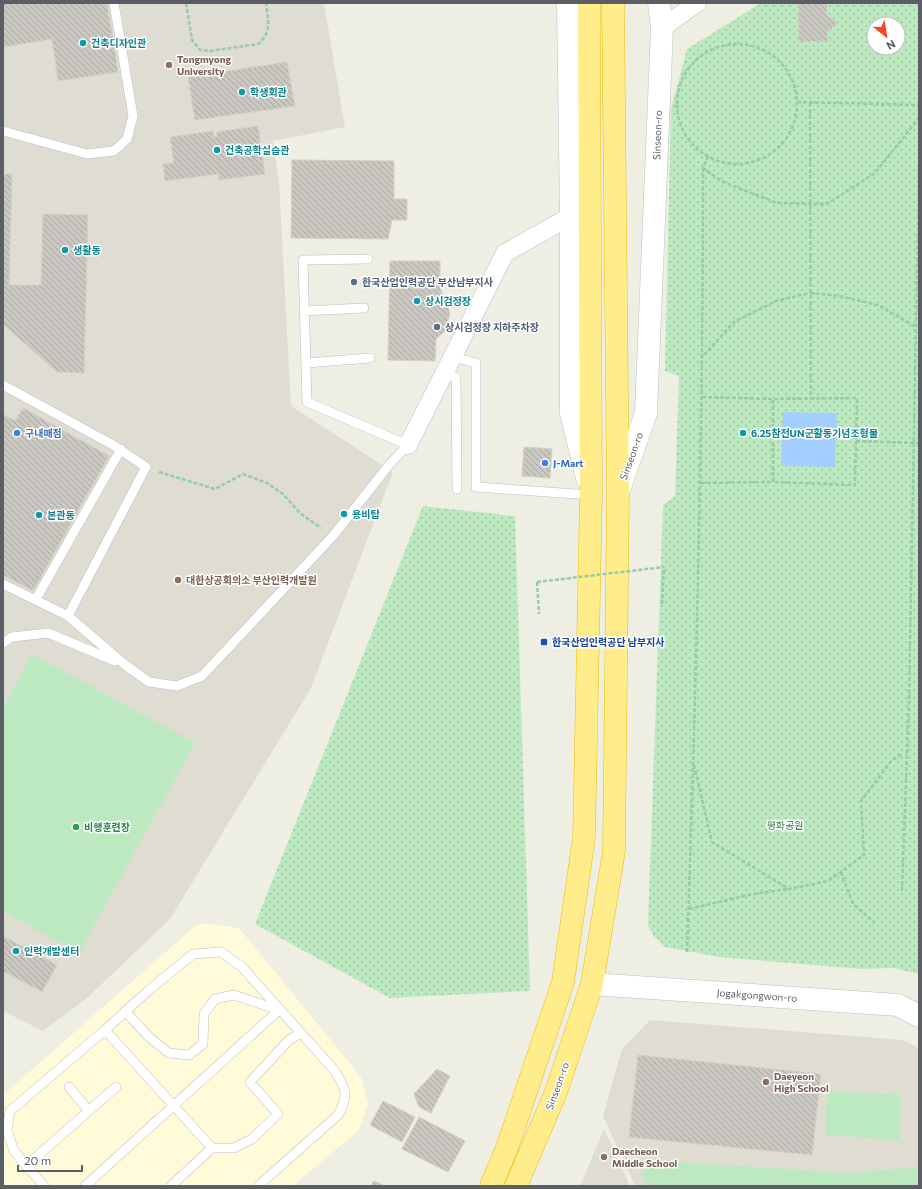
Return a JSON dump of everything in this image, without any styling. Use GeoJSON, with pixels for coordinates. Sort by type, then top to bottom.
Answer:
{"type":"FeatureCollection","features":[{"type":"Feature","properties":{"kind":"highway"},"geometry":{"type":"LineString","coordinates":[[491,1186],[507,1148],[563,982],[584,838],[591,495],[589,3]]}},
{"type":"Feature","properties":{"kind":"highway","name":"Sinseon-ro"},"geometry":{"type":"LineString","coordinates":[[516,1186],[556,1092],[592,984],[614,851],[618,493],[612,3]]}},
{"type":"Feature","properties":{"kind":"main road"},"geometry":{"type":"LineString","coordinates":[[568,3],[571,216],[571,413],[591,495]]}},
{"type":"Feature","properties":{"kind":"main road","name":"Sinseon-ro"},"geometry":{"type":"LineString","coordinates":[[618,493],[646,414],[662,28],[659,3]]}},
{"type":"Feature","properties":{"kind":"main road","name":"Jogakgongwon-ro"},"geometry":{"type":"LineString","coordinates":[[592,984],[898,1005],[919,1016]]}},
{"type":"Feature","properties":{"kind":"street"},"geometry":{"type":"LineString","coordinates":[[662,28],[697,3]]}},
{"type":"Feature","properties":{"kind":"street"},"geometry":{"type":"LineString","coordinates":[[408,445],[505,253],[571,216]]}},
{"type":"Feature","properties":{"kind":"lane"},"geometry":{"type":"LineString","coordinates":[[3,131],[87,154],[114,151],[127,138],[133,116],[114,3]]}},
{"type":"Feature","properties":{"kind":"lane"},"geometry":{"type":"LineString","coordinates":[[3,584],[68,616],[124,664],[149,682],[177,686],[202,676],[333,536],[408,445],[307,402],[303,260],[368,259]]}},
{"type":"Feature","properties":{"kind":"lane"},"geometry":{"type":"LineString","coordinates":[[304,310],[364,308]]}},
{"type":"Feature","properties":{"kind":"lane"},"geometry":{"type":"LineString","coordinates":[[306,363],[370,358]]}},
{"type":"Feature","properties":{"kind":"lane"},"geometry":{"type":"LineString","coordinates":[[457,489],[456,378],[449,364],[476,363],[476,486],[591,495]]}},
{"type":"Feature","properties":{"kind":"lane"},"geometry":{"type":"LineString","coordinates":[[3,385],[121,449],[146,467],[68,616]]}},
{"type":"Feature","properties":{"kind":"lane"},"geometry":{"type":"LineString","coordinates":[[36,599],[121,449]]}},
{"type":"Feature","properties":{"kind":"lane"},"geometry":{"type":"LineString","coordinates":[[3,643],[12,637],[48,633],[124,664]]}},
{"type":"Feature","properties":{"kind":"lane"},"geometry":{"type":"LineString","coordinates":[[44,1186],[14,1151],[7,1130],[10,1112],[106,1030],[149,990],[193,954],[221,952],[242,967],[335,1071],[345,1087],[345,1103],[338,1115],[258,1186]]}},
{"type":"Feature","properties":{"kind":"lane"},"geometry":{"type":"LineString","coordinates":[[125,1011],[149,1037],[169,1053],[189,1055],[203,1044],[204,1014],[215,999],[234,995],[279,1010]]}},
{"type":"Feature","properties":{"kind":"lane"},"geometry":{"type":"LineString","coordinates":[[85,1186],[279,1010]]}},
{"type":"Feature","properties":{"kind":"lane"},"geometry":{"type":"LineString","coordinates":[[106,1030],[212,1148]]}},
{"type":"Feature","properties":{"kind":"lane"},"geometry":{"type":"LineString","coordinates":[[171,1186],[212,1148],[234,1148],[252,1139],[278,1114],[250,1082],[288,1041],[300,1033]]}},
{"type":"Feature","properties":{"kind":"lane"},"geometry":{"type":"LineString","coordinates":[[26,1166],[116,1086]]}},
{"type":"Feature","properties":{"kind":"lane"},"geometry":{"type":"LineString","coordinates":[[69,1087],[89,1111]]}},
{"type":"Feature","properties":{"kind":"path"},"geometry":{"type":"LineString","coordinates":[[186,3],[192,40],[200,50],[210,51],[258,44],[264,40],[269,23],[266,3]]}},
{"type":"Feature","properties":{"kind":"path"},"geometry":{"type":"LineString","coordinates":[[729,44],[749,45],[767,51],[782,64],[793,80],[797,102],[796,118],[788,137],[774,152],[756,161],[736,164],[716,160],[699,150],[686,135],[678,116],[677,96],[683,77],[694,61],[711,50],[729,44]]}},
{"type":"Feature","properties":{"kind":"path"},"geometry":{"type":"LineString","coordinates":[[797,102],[919,104]]}},
{"type":"Feature","properties":{"kind":"path"},"geometry":{"type":"LineString","coordinates":[[810,103],[811,399]]}},
{"type":"Feature","properties":{"kind":"path"},"geometry":{"type":"LineString","coordinates":[[703,168],[723,182],[777,203],[827,204],[875,173],[919,118]]}},
{"type":"Feature","properties":{"kind":"path"},"geometry":{"type":"LineString","coordinates":[[687,952],[701,483],[703,168],[708,156]]}},
{"type":"Feature","properties":{"kind":"path"},"geometry":{"type":"LineString","coordinates":[[902,891],[909,699],[919,162]]}},
{"type":"Feature","properties":{"kind":"path"},"geometry":{"type":"LineString","coordinates":[[703,355],[734,322],[776,301],[810,294],[839,296],[878,305],[916,327]]}},
{"type":"Feature","properties":{"kind":"path"},"geometry":{"type":"LineString","coordinates":[[701,483],[773,482],[855,485],[857,398],[773,399],[702,397]]}},
{"type":"Feature","properties":{"kind":"path"},"geometry":{"type":"LineString","coordinates":[[773,399],[773,482]]}},
{"type":"Feature","properties":{"kind":"path"},"geometry":{"type":"LineString","coordinates":[[856,441],[919,443]]}},
{"type":"Feature","properties":{"kind":"path"},"geometry":{"type":"LineString","coordinates":[[146,467],[215,489],[243,474],[267,483],[283,494],[300,513],[333,536]]}},
{"type":"Feature","properties":{"kind":"path"},"geometry":{"type":"LineString","coordinates":[[539,614],[537,582],[664,567],[662,604]]}},
{"type":"Feature","properties":{"kind":"path"},"geometry":{"type":"LineString","coordinates":[[689,909],[753,894],[789,889],[828,881],[864,856],[861,801],[892,760],[903,754]]}},
{"type":"Feature","properties":{"kind":"path"},"geometry":{"type":"LineString","coordinates":[[693,760],[712,842],[789,889]]}},
{"type":"Feature","properties":{"kind":"path"},"geometry":{"type":"LineString","coordinates":[[841,872],[853,904],[875,923]]}},
{"type":"Feature","properties":{"kind":"shaded area","name":"대한상공회의소 부산인력개발원"},"geometry":{"type":"Polygon","coordinates":[[[3,3],[324,3],[345,127],[273,141],[279,182],[291,406],[393,472],[311,688],[170,919],[86,999],[43,1031],[3,1011],[3,3]]]}},
{"type":"Feature","properties":{"kind":"shaded area"},"geometry":{"type":"Polygon","coordinates":[[[205,923],[239,928],[361,1077],[368,1103],[359,1130],[293,1186],[3,1186],[3,1095],[194,927],[205,923]]]}},
{"type":"Feature","properties":{"kind":"shaded area","name":"Daeyeon High School"},"geometry":{"type":"Polygon","coordinates":[[[650,1020],[903,1040],[919,1048],[919,1186],[635,1186],[603,1116],[622,1049],[650,1020]]]}},
{"type":"Feature","properties":{"kind":"shaded area","name":"Daecheon Middle School"},"geometry":{"type":"Polygon","coordinates":[[[604,1129],[630,1186],[580,1186],[604,1129]]]}},
{"type":"Feature","properties":{"kind":"green space","name":"평화공원"},"geometry":{"type":"Polygon","coordinates":[[[761,3],[919,3],[919,974],[893,968],[861,969],[719,957],[665,947],[653,935],[648,925],[663,505],[675,496],[679,376],[665,371],[671,109],[687,49],[761,3]]]}},
{"type":"Feature","properties":{"kind":"green space"},"geometry":{"type":"Polygon","coordinates":[[[423,506],[515,516],[530,991],[390,998],[255,924],[423,506]]]}},
{"type":"Feature","properties":{"kind":"green space","name":"비행훈련장"},"geometry":{"type":"Polygon","coordinates":[[[32,654],[195,743],[79,953],[3,911],[3,707],[32,654]]]}},
{"type":"Feature","properties":{"kind":"green space"},"geometry":{"type":"Polygon","coordinates":[[[828,1091],[901,1095],[899,1140],[825,1135],[828,1091]]]}},
{"type":"Feature","properties":{"kind":"green space"},"geometry":{"type":"Polygon","coordinates":[[[659,1161],[851,1173],[919,1167],[919,1186],[647,1186],[640,1173],[659,1161]]]}},
{"type":"Feature","properties":{"kind":"water"},"geometry":{"type":"Polygon","coordinates":[[[783,412],[837,413],[835,467],[781,466],[783,412]]]}},
{"type":"Feature","properties":{"kind":"building","name":"건축디자인관"},"geometry":{"type":"Polygon","coordinates":[[[3,3],[107,3],[118,72],[58,81],[52,39],[3,47],[3,3]]]}},
{"type":"Feature","properties":{"kind":"building"},"geometry":{"type":"Polygon","coordinates":[[[798,3],[827,3],[827,15],[838,23],[827,32],[828,41],[799,42],[798,3]]]}},
{"type":"Feature","properties":{"kind":"building","name":"학생회관"},"geometry":{"type":"Polygon","coordinates":[[[287,62],[295,106],[195,120],[188,77],[287,62]]]}},
{"type":"Feature","properties":{"kind":"building","name":"건축공학실습관"},"geometry":{"type":"Polygon","coordinates":[[[258,126],[265,174],[219,180],[218,174],[165,181],[163,164],[174,163],[170,137],[213,131],[214,137],[217,136],[217,132],[258,126]]]}},
{"type":"Feature","properties":{"kind":"building"},"geometry":{"type":"Polygon","coordinates":[[[292,160],[394,161],[394,199],[407,199],[407,220],[392,220],[388,239],[291,238],[292,160]]]}},
{"type":"Feature","properties":{"kind":"building","name":"생활동"},"geometry":{"type":"Polygon","coordinates":[[[3,174],[12,174],[9,285],[41,285],[43,214],[88,215],[84,373],[57,372],[3,324],[3,174]]]}},
{"type":"Feature","properties":{"kind":"building","name":"상시검정장"},"geometry":{"type":"Polygon","coordinates":[[[390,261],[440,261],[440,288],[450,313],[445,331],[436,339],[435,361],[388,360],[390,261]]]}},
{"type":"Feature","properties":{"kind":"building","name":"본관동"},"geometry":{"type":"Polygon","coordinates":[[[23,408],[109,456],[33,591],[3,575],[3,414],[15,421],[23,408]]]}},
{"type":"Feature","properties":{"kind":"building"},"geometry":{"type":"Polygon","coordinates":[[[524,447],[552,449],[550,478],[522,476],[524,447]]]}},
{"type":"Feature","properties":{"kind":"building","name":"인력개발센터"},"geometry":{"type":"Polygon","coordinates":[[[3,936],[57,965],[42,992],[3,971],[3,936]]]}},
{"type":"Feature","properties":{"kind":"building"},"geometry":{"type":"Polygon","coordinates":[[[638,1055],[821,1074],[812,1155],[629,1137],[638,1055]]]}},
{"type":"Feature","properties":{"kind":"building"},"geometry":{"type":"Polygon","coordinates":[[[437,1069],[450,1076],[431,1113],[419,1107],[414,1094],[437,1069]]]}},
{"type":"Feature","properties":{"kind":"building"},"geometry":{"type":"Polygon","coordinates":[[[383,1101],[415,1117],[402,1142],[370,1125],[383,1101]]]}},
{"type":"Feature","properties":{"kind":"building"},"geometry":{"type":"Polygon","coordinates":[[[419,1117],[465,1141],[448,1172],[402,1149],[419,1117]]]}},
{"type":"Feature","properties":{"kind":"building"},"geometry":{"type":"Polygon","coordinates":[[[374,1181],[385,1186],[371,1186],[374,1181]]]}},
{"type":"Feature","properties":{"kind":"place","name":"건축디자인관"},"geometry":{"type":"Point","coordinates":[83,43]}},
{"type":"Feature","properties":{"kind":"place","name":"Tongmyong University"},"geometry":{"type":"Point","coordinates":[169,65]}},
{"type":"Feature","properties":{"kind":"place","name":"학생회관"},"geometry":{"type":"Point","coordinates":[242,92]}},
{"type":"Feature","properties":{"kind":"place","name":"건축공학실습관"},"geometry":{"type":"Point","coordinates":[217,150]}},
{"type":"Feature","properties":{"kind":"place","name":"생활동"},"geometry":{"type":"Point","coordinates":[65,250]}},
{"type":"Feature","properties":{"kind":"place","name":"한국산업인력공단 부산남부지사"},"geometry":{"type":"Point","coordinates":[354,282]}},
{"type":"Feature","properties":{"kind":"place","name":"상시검정장"},"geometry":{"type":"Point","coordinates":[417,301]}},
{"type":"Feature","properties":{"kind":"place","name":"상시검정장 지하주차장"},"geometry":{"type":"Point","coordinates":[437,327]}},
{"type":"Feature","properties":{"kind":"place","name":"구내매점"},"geometry":{"type":"Point","coordinates":[17,433]}},
{"type":"Feature","properties":{"kind":"place","name":"6.25참전UN군활동기념조형물"},"geometry":{"type":"Point","coordinates":[743,433]}},
{"type":"Feature","properties":{"kind":"place","name":"J-Mart"},"geometry":{"type":"Point","coordinates":[545,463]}},
{"type":"Feature","properties":{"kind":"place","name":"용비탑"},"geometry":{"type":"Point","coordinates":[344,514]}},
{"type":"Feature","properties":{"kind":"place","name":"본관동"},"geometry":{"type":"Point","coordinates":[39,515]}},
{"type":"Feature","properties":{"kind":"place","name":"대한상공회의소 부산인력개발원"},"geometry":{"type":"Point","coordinates":[178,580]}},
{"type":"Feature","properties":{"kind":"place","name":"한국산업인력공단 남부지사"},"geometry":{"type":"Point","coordinates":[544,642]}},
{"type":"Feature","properties":{"kind":"place","name":"비행훈련장"},"geometry":{"type":"Point","coordinates":[76,827]}},
{"type":"Feature","properties":{"kind":"place","name":"인력개발센터"},"geometry":{"type":"Point","coordinates":[16,951]}},
{"type":"Feature","properties":{"kind":"place","name":"Daeyeon High School"},"geometry":{"type":"Point","coordinates":[766,1082]}},
{"type":"Feature","properties":{"kind":"place","name":"Daecheon Middle School"},"geometry":{"type":"Point","coordinates":[604,1157]}}]}
